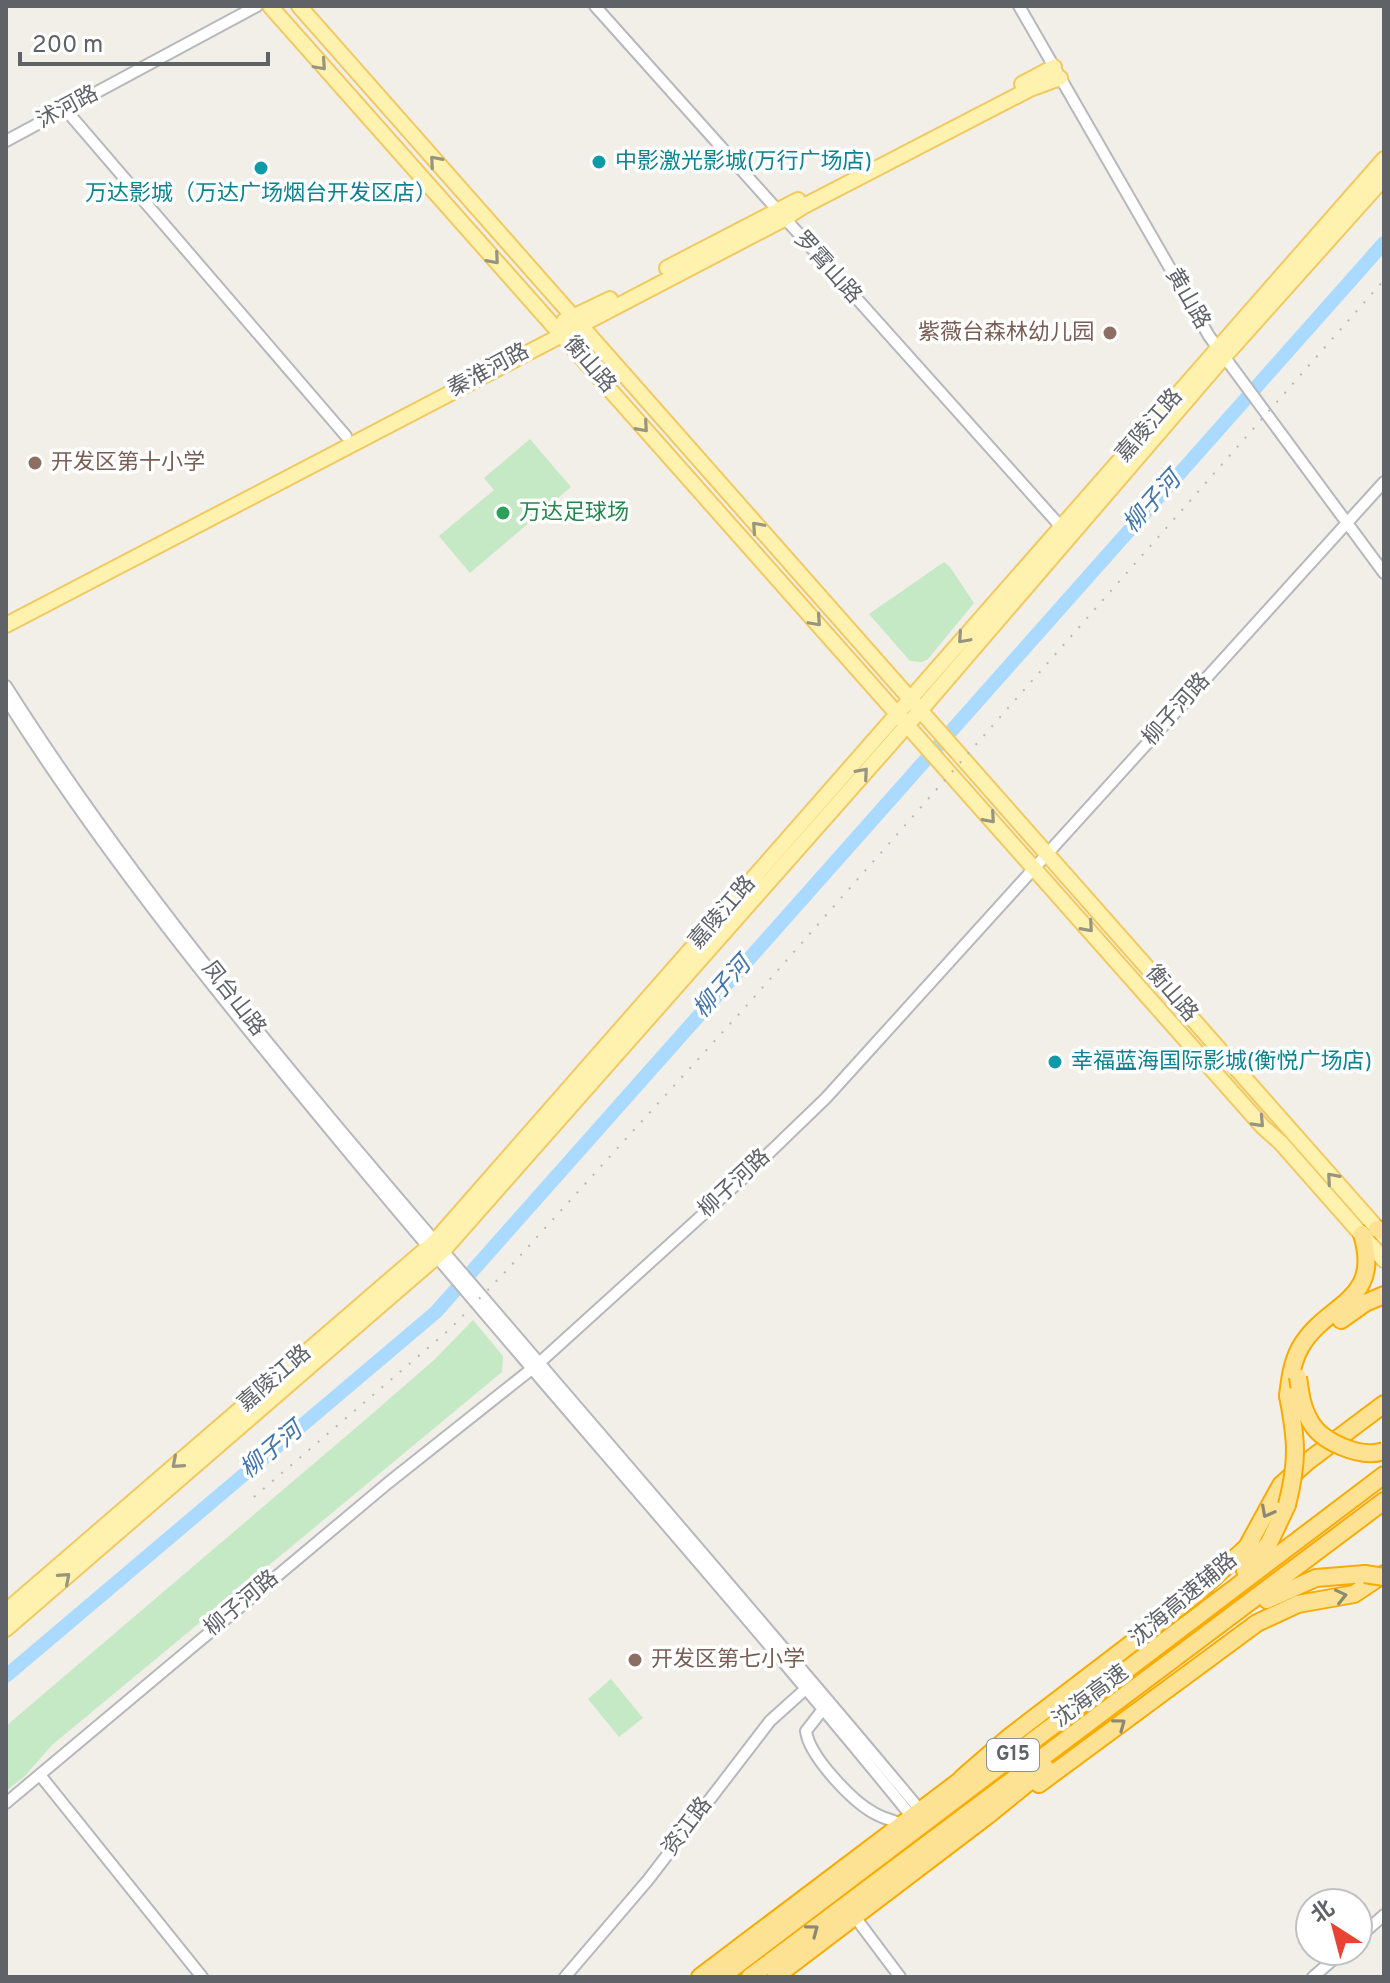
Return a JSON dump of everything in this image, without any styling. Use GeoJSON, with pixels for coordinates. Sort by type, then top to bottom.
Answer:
{"type":"FeatureCollection","features":[{"type":"Feature","properties":{"kind":"highway"},"geometry":{"type":"LineString","coordinates":[[1186,1625],[1222,1596],[1269,1543],[1287,1505],[1296,1469],[1296,1438],[1288,1396],[1291,1369],[1300,1348],[1355,1295],[1365,1275],[1367,1257],[1377,1233]]}},
{"type":"Feature","properties":{"kind":"highway"},"geometry":{"type":"LineString","coordinates":[[1384,1295],[1365,1303],[1317,1340],[1306,1356],[1298,1377],[1301,1399],[1310,1423],[1324,1437],[1356,1451],[1384,1451]]}},
{"type":"Feature","properties":{"kind":"highway","name":"沈海高速辅路"},"geometry":{"type":"LineString","coordinates":[[962,1778],[1008,1738],[1196,1594],[1247,1547],[1281,1485],[1384,1404]]}},
{"type":"Feature","properties":{"kind":"highway","name":"沈海高速"},"geometry":{"type":"LineString","coordinates":[[721,1977],[1384,1475]]}},
{"type":"Feature","properties":{"kind":"highway","name":"沈海高速"},"geometry":{"type":"LineString","coordinates":[[750,1977],[1384,1501]]}},
{"type":"Feature","properties":{"kind":"highway"},"geometry":{"type":"LineString","coordinates":[[1197,1642],[1298,1585],[1325,1577],[1384,1576]]}},
{"type":"Feature","properties":{"kind":"highway"},"geometry":{"type":"LineString","coordinates":[[987,1816],[1049,1779],[1257,1623],[1298,1604],[1354,1594],[1384,1576]]}},
{"type":"Feature","properties":{"kind":"highway"},"geometry":{"type":"LineString","coordinates":[[700,1977],[962,1778],[1041,1722],[1137,1663]]}},
{"type":"Feature","properties":{"kind":"highway"},"geometry":{"type":"LineString","coordinates":[[775,1977],[987,1816],[1148,1679]]}},
{"type":"Feature","properties":{"kind":"main road","name":"衡山路"},"geometry":{"type":"LineString","coordinates":[[270,6],[1253,1116],[1377,1233]]}},
{"type":"Feature","properties":{"kind":"main road","name":"衡山路"},"geometry":{"type":"LineString","coordinates":[[299,6],[1048,854],[1377,1233]]}},
{"type":"Feature","properties":{"kind":"main road","name":"秦淮河路"},"geometry":{"type":"LineString","coordinates":[[6,616],[346,436],[1057,73]]}},
{"type":"Feature","properties":{"kind":"main road","name":"嘉陵江路"},"geometry":{"type":"LineString","coordinates":[[6,1629],[439,1255],[913,730],[1224,358],[1384,159]]}},
{"type":"Feature","properties":{"kind":"main road","name":"嘉陵江路"},"geometry":{"type":"LineString","coordinates":[[6,1611],[439,1255],[910,697],[1062,528],[1224,358],[1384,178]]}},
{"type":"Feature","properties":{"kind":"main road","name":"秦淮河路"},"geometry":{"type":"LineString","coordinates":[[6,625],[558,330]]}},
{"type":"Feature","properties":{"kind":"main road"},"geometry":{"type":"LineString","coordinates":[[1377,1233],[1384,1260]]}},
{"type":"Feature","properties":{"kind":"street","name":"沭河路"},"geometry":{"type":"LineString","coordinates":[[6,141],[257,6]]}},
{"type":"Feature","properties":{"kind":"street","name":"罗霄山路"},"geometry":{"type":"LineString","coordinates":[[595,6],[1062,528]]}},
{"type":"Feature","properties":{"kind":"street","name":"黄山路"},"geometry":{"type":"LineString","coordinates":[[1019,6],[1224,358],[1384,573]]}},
{"type":"Feature","properties":{"kind":"street"},"geometry":{"type":"LineString","coordinates":[[65,109],[346,436]]}},
{"type":"Feature","properties":{"kind":"street","name":"柳子河路"},"geometry":{"type":"LineString","coordinates":[[6,1803],[388,1483],[535,1366],[742,1179],[826,1098],[1384,482]]}},
{"type":"Feature","properties":{"kind":"street","name":"凤台山路"},"geometry":{"type":"LineString","coordinates":[[6,686],[60,771],[238,1008],[439,1255]]}},
{"type":"Feature","properties":{"kind":"street","name":"凤台山路"},"geometry":{"type":"LineString","coordinates":[[6,699],[54,775],[223,1000],[811,1685]]}},
{"type":"Feature","properties":{"kind":"street"},"geometry":{"type":"LineString","coordinates":[[811,1685],[824,1708],[912,1817]]}},
{"type":"Feature","properties":{"kind":"street"},"geometry":{"type":"LineString","coordinates":[[811,1685],[912,1817]]}},
{"type":"Feature","properties":{"kind":"street","name":"资江路"},"geometry":{"type":"LineString","coordinates":[[565,1977],[648,1880],[770,1721],[811,1685]]}},
{"type":"Feature","properties":{"kind":"street"},"geometry":{"type":"LineString","coordinates":[[824,1708],[806,1731],[810,1744],[843,1788],[873,1813],[912,1817]]}},
{"type":"Feature","properties":{"kind":"street"},"geometry":{"type":"LineString","coordinates":[[40,1775],[202,1977]]}},
{"type":"Feature","properties":{"kind":"street"},"geometry":{"type":"LineString","coordinates":[[855,1917],[900,1977]]}},
{"type":"Feature","properties":{"kind":"green space","name":"万达足球场"},"geometry":{"type":"Polygon","coordinates":[[[530,439],[571,487],[470,573],[439,536],[494,490],[484,478],[530,439]]]}},
{"type":"Feature","properties":{"kind":"green space"},"geometry":{"type":"Polygon","coordinates":[[[944,562],[974,603],[928,659],[910,661],[869,614],[944,562]]]}},
{"type":"Feature","properties":{"kind":"green space"},"geometry":{"type":"Polygon","coordinates":[[[473,1320],[503,1356],[502,1372],[52,1745],[25,1776],[6,1791],[6,1726],[365,1420],[434,1360],[473,1320]]]}},
{"type":"Feature","properties":{"kind":"green space"},"geometry":{"type":"Polygon","coordinates":[[[611,1679],[643,1718],[619,1737],[588,1699],[611,1679]]]}},
{"type":"Feature","properties":{"kind":"waterway","name":"柳子河"},"geometry":{"type":"LineString","coordinates":[[6,1676],[436,1312],[1384,243]]}},
{"type":"Feature","properties":{"kind":"railway"},"geometry":{"type":"LineString","coordinates":[[254,1497],[450,1329],[508,1269],[749,1003],[1384,280]]}},
{"type":"Feature","properties":{"kind":"place","name":"中影激光影城(万行广场店)"},"geometry":{"type":"Point","coordinates":[599,162]}},
{"type":"Feature","properties":{"kind":"place","name":"万达影城（万达广场烟台开发区店）"},"geometry":{"type":"Point","coordinates":[261,168]}},
{"type":"Feature","properties":{"kind":"place","name":"紫薇台森林幼儿园"},"geometry":{"type":"Point","coordinates":[1110,333]}},
{"type":"Feature","properties":{"kind":"place","name":"开发区第十小学"},"geometry":{"type":"Point","coordinates":[35,463]}},
{"type":"Feature","properties":{"kind":"place","name":"万达足球场"},"geometry":{"type":"Point","coordinates":[503,513]}},
{"type":"Feature","properties":{"kind":"place","name":"幸福蓝海国际影城(衡悦广场店)"},"geometry":{"type":"Point","coordinates":[1055,1062]}},
{"type":"Feature","properties":{"kind":"place","name":"开发区第七小学"},"geometry":{"type":"Point","coordinates":[635,1660]}}]}
